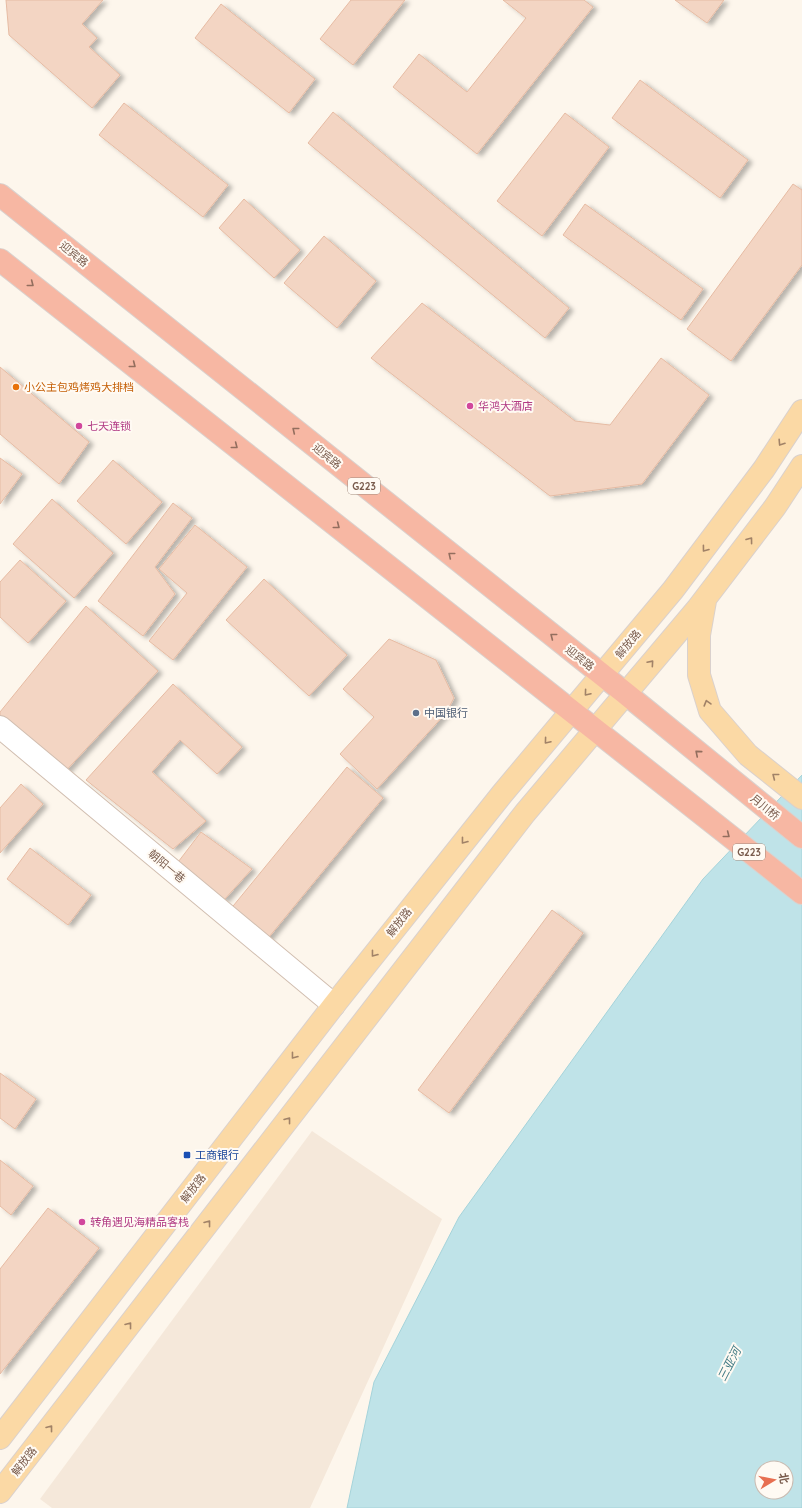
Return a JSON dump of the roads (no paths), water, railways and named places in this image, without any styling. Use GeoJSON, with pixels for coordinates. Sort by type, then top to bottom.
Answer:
{"type":"FeatureCollection","features":[{"type":"Feature","properties":{"kind":"highway","name":"迎宾路"},"geometry":{"type":"LineString","coordinates":[[0,195],[625,693],[728,778]]}},
{"type":"Feature","properties":{"kind":"highway","name":"G223"},"geometry":{"type":"LineString","coordinates":[[0,260],[802,893]]}},
{"type":"Feature","properties":{"kind":"highway","name":"月川桥"},"geometry":{"type":"LineString","coordinates":[[728,778],[802,837]]}},
{"type":"Feature","properties":{"kind":"main road","name":"解放路"},"geometry":{"type":"LineString","coordinates":[[0,1438],[334,1004],[502,794],[673,590],[764,469],[802,410]]}},
{"type":"Feature","properties":{"kind":"main road","name":"解放路"},"geometry":{"type":"LineString","coordinates":[[0,1492],[525,813],[705,600],[775,507],[802,466]]}},
{"type":"Feature","properties":{"kind":"main road"},"geometry":{"type":"LineString","coordinates":[[705,600],[700,635],[699,675],[710,710],[748,755],[802,798]]}},
{"type":"Feature","properties":{"kind":"street","name":"朝阳一巷"},"geometry":{"type":"LineString","coordinates":[[0,727],[334,1004]]}},
{"type":"Feature","properties":{"kind":"water","name":"三亚河"},"geometry":{"type":"Polygon","coordinates":[[[802,775],[802,1508],[347,1508],[374,1382],[459,1217],[703,879],[802,775]]]}},
{"type":"Feature","properties":{"kind":"place","name":"小公主包鸡烤鸡大排档"},"geometry":{"type":"Point","coordinates":[16,387]}},
{"type":"Feature","properties":{"kind":"place","name":"华鸿大酒店"},"geometry":{"type":"Point","coordinates":[470,406]}},
{"type":"Feature","properties":{"kind":"place","name":"七天连锁"},"geometry":{"type":"Point","coordinates":[79,426]}},
{"type":"Feature","properties":{"kind":"place","name":"中国银行"},"geometry":{"type":"Point","coordinates":[416,713]}},
{"type":"Feature","properties":{"kind":"place","name":"工商银行"},"geometry":{"type":"Point","coordinates":[187,1155]}},
{"type":"Feature","properties":{"kind":"place","name":"转角遇见海精品客栈"},"geometry":{"type":"Point","coordinates":[82,1222]}}]}
